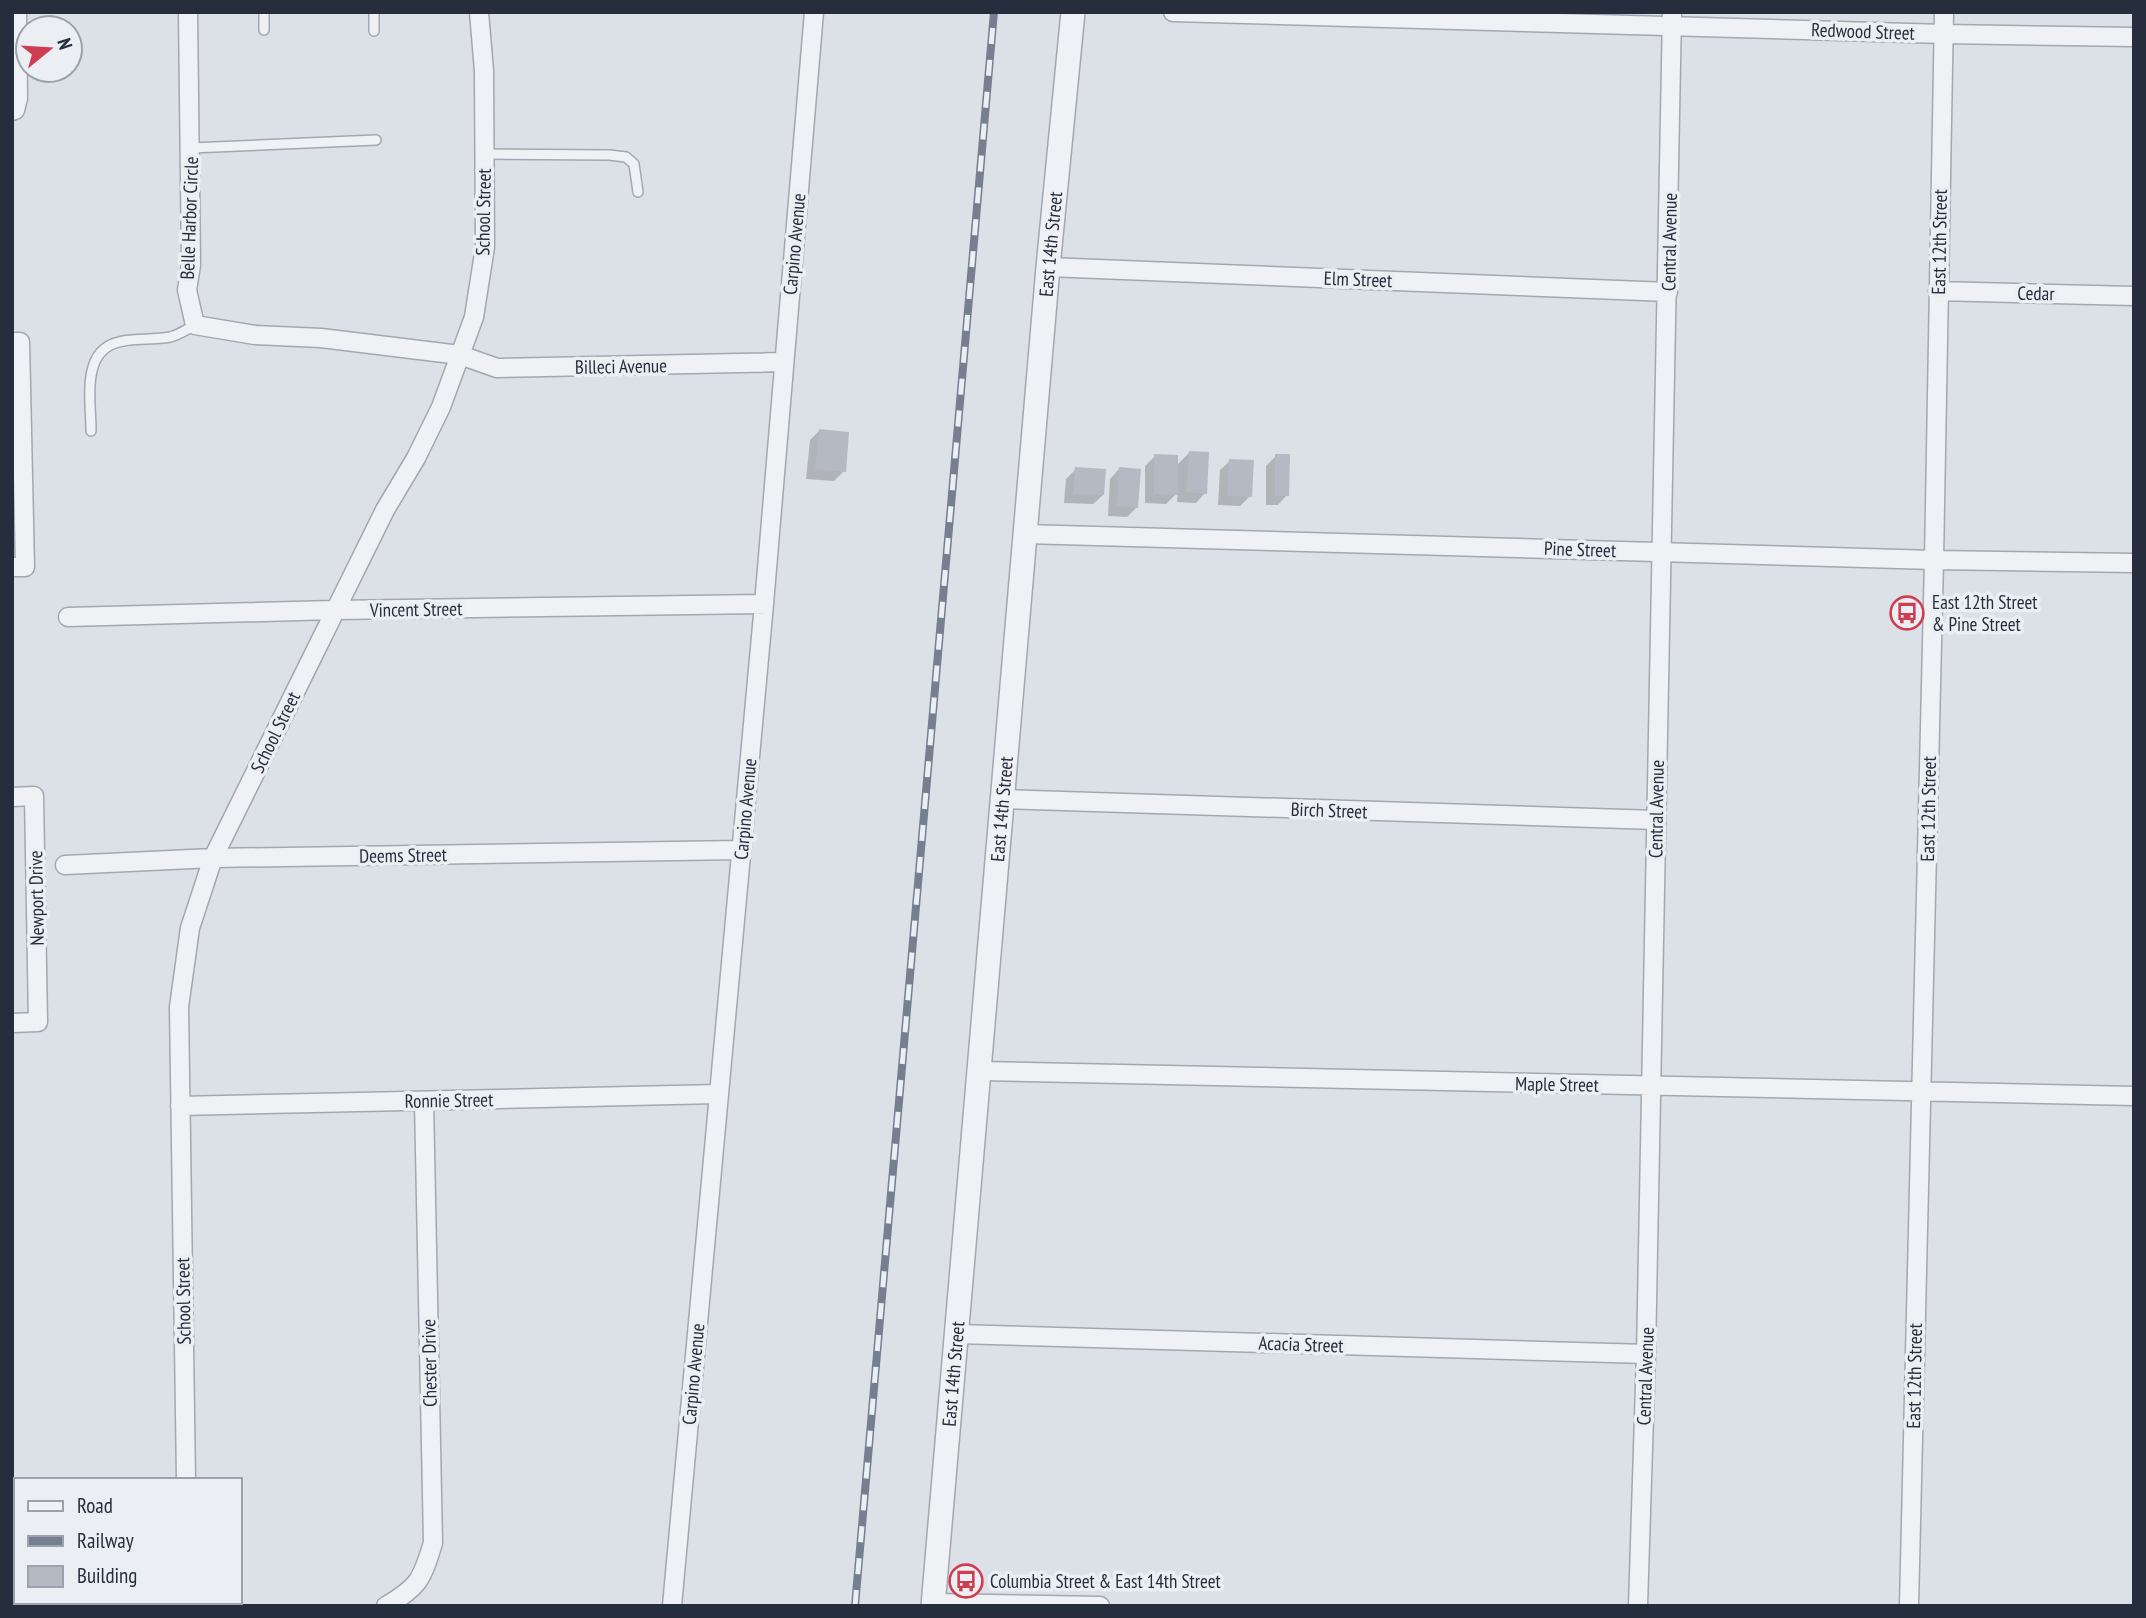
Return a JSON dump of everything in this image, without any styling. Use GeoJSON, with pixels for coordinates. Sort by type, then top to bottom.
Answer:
{"type":"FeatureCollection","features":[{"type":"Feature","properties":{"kind":"street"},"geometry":{"type":"LineString","coordinates":[[14,111],[18,98],[17,12]]}},
{"type":"Feature","properties":{"kind":"street","name":"Belle Harbor Circle"},"geometry":{"type":"LineString","coordinates":[[188,12],[191,265],[187,290],[195,325]]}},
{"type":"Feature","properties":{"kind":"street","name":"School Street"},"geometry":{"type":"LineString","coordinates":[[186,1478],[179,1007],[190,928],[213,858],[385,510],[416,458],[441,407],[474,317],[485,247],[484,71],[479,12]]}},
{"type":"Feature","properties":{"kind":"street","name":"Carpino Avenue"},"geometry":{"type":"LineString","coordinates":[[672,1606],[764,604],[814,12]]}},
{"type":"Feature","properties":{"kind":"street","name":"East 14th Street"},"geometry":{"type":"LineString","coordinates":[[933,1604],[1048,267],[1073,12]]}},
{"type":"Feature","properties":{"kind":"street","name":"Redwood Street"},"geometry":{"type":"LineString","coordinates":[[1173,12],[1672,19],[1944,34],[2134,37]]}},
{"type":"Feature","properties":{"kind":"street","name":"East 12th Street"},"geometry":{"type":"LineString","coordinates":[[1909,1606],[1944,12]]}},
{"type":"Feature","properties":{"kind":"street","name":"Central Avenue"},"geometry":{"type":"LineString","coordinates":[[1638,1606],[1646,1354],[1672,19]]}},
{"type":"Feature","properties":{"kind":"street","name":"Elm Street"},"geometry":{"type":"LineString","coordinates":[[1048,267],[1668,292]]}},
{"type":"Feature","properties":{"kind":"street","name":"Cedar"},"geometry":{"type":"LineString","coordinates":[[1938,291],[2134,296]]}},
{"type":"Feature","properties":{"kind":"street"},"geometry":{"type":"LineString","coordinates":[[195,325],[256,335],[321,338],[460,355]]}},
{"type":"Feature","properties":{"kind":"street"},"geometry":{"type":"LineString","coordinates":[[12,342],[20,342],[19,567]]}},
{"type":"Feature","properties":{"kind":"street","name":"Billeci Avenue"},"geometry":{"type":"LineString","coordinates":[[460,355],[497,368],[784,362]]}},
{"type":"Feature","properties":{"kind":"street","name":"Pine Street"},"geometry":{"type":"LineString","coordinates":[[1025,534],[1934,560],[2134,563]]}},
{"type":"Feature","properties":{"kind":"street","name":"Vincent Street"},"geometry":{"type":"LineString","coordinates":[[68,617],[764,604]]}},
{"type":"Feature","properties":{"kind":"street","name":"Newport Drive"},"geometry":{"type":"LineString","coordinates":[[12,797],[34,796],[38,1022],[12,1023]]}},
{"type":"Feature","properties":{"kind":"street","name":"Birch Street"},"geometry":{"type":"LineString","coordinates":[[1002,799],[1656,820]]}},
{"type":"Feature","properties":{"kind":"street","name":"Deems Street"},"geometry":{"type":"LineString","coordinates":[[65,865],[213,858],[741,850]]}},
{"type":"Feature","properties":{"kind":"street","name":"Maple Street"},"geometry":{"type":"LineString","coordinates":[[980,1071],[2134,1096]]}},
{"type":"Feature","properties":{"kind":"street","name":"Ronnie Street"},"geometry":{"type":"LineString","coordinates":[[180,1106],[718,1094]]}},
{"type":"Feature","properties":{"kind":"street","name":"Chester Drive"},"geometry":{"type":"LineString","coordinates":[[386,1606],[408,1593],[424,1572],[433,1543],[424,1101]]}},
{"type":"Feature","properties":{"kind":"street","name":"Acacia Street"},"geometry":{"type":"LineString","coordinates":[[956,1334],[1646,1354]]}},
{"type":"Feature","properties":{"kind":"street"},"geometry":{"type":"LineString","coordinates":[[933,1604],[1100,1606]]}},
{"type":"Feature","properties":{"kind":"lane"},"geometry":{"type":"LineString","coordinates":[[264,12],[264,30]]}},
{"type":"Feature","properties":{"kind":"lane"},"geometry":{"type":"LineString","coordinates":[[374,12],[374,31]]}},
{"type":"Feature","properties":{"kind":"lane"},"geometry":{"type":"LineString","coordinates":[[191,148],[376,140]]}},
{"type":"Feature","properties":{"kind":"lane"},"geometry":{"type":"LineString","coordinates":[[484,154],[626,157],[634,164],[638,192]]}},
{"type":"Feature","properties":{"kind":"lane"},"geometry":{"type":"LineString","coordinates":[[90,431],[91,376],[96,357],[102,348],[126,340],[173,337],[195,325]]}},
{"type":"Feature","properties":{"kind":"building"},"geometry":{"type":"Polygon","coordinates":[[[819,429],[849,432],[846,472],[815,469],[819,429]]]}},
{"type":"Feature","properties":{"kind":"building"},"geometry":{"type":"Polygon","coordinates":[[[1189,451],[1209,452],[1207,494],[1186,492],[1189,451]]]}},
{"type":"Feature","properties":{"kind":"building"},"geometry":{"type":"Polygon","coordinates":[[[1154,454],[1178,455],[1178,495],[1154,494],[1154,454]]]}},
{"type":"Feature","properties":{"kind":"building"},"geometry":{"type":"Polygon","coordinates":[[[1275,454],[1290,454],[1289,496],[1275,496],[1275,454]]]}},
{"type":"Feature","properties":{"kind":"building"},"geometry":{"type":"Polygon","coordinates":[[[1229,459],[1254,460],[1252,497],[1227,496],[1229,459]]]}},
{"type":"Feature","properties":{"kind":"building"},"geometry":{"type":"Polygon","coordinates":[[[1075,467],[1106,469],[1104,495],[1073,494],[1075,467]]]}},
{"type":"Feature","properties":{"kind":"building"},"geometry":{"type":"Polygon","coordinates":[[[1119,467],[1141,469],[1138,508],[1117,506],[1119,467]]]}},
{"type":"Feature","properties":{"kind":"railway"},"geometry":{"type":"LineString","coordinates":[[855,1606],[994,12]]}},
{"type":"Feature","properties":{"kind":"place","name":"East 12th Street & Pine Street"},"geometry":{"type":"Point","coordinates":[1907,613]}},
{"type":"Feature","properties":{"kind":"place","name":"Columbia Street & East 14th Street"},"geometry":{"type":"Point","coordinates":[966,1581]}}]}
